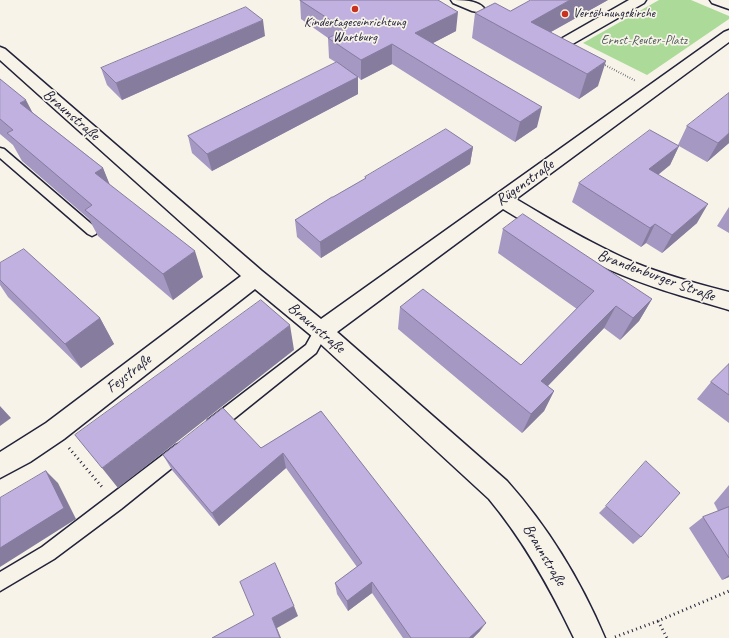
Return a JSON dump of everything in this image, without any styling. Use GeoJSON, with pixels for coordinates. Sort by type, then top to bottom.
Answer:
{"type":"FeatureCollection","features":[{"type":"Feature","properties":{"kind":"street"},"geometry":{"type":"LineString","coordinates":[[458,0],[477,8]]}},
{"type":"Feature","properties":{"kind":"street"},"geometry":{"type":"LineString","coordinates":[[564,43],[639,0]]}},
{"type":"Feature","properties":{"kind":"street"},"geometry":{"type":"LineString","coordinates":[[717,0],[729,5]]}},
{"type":"Feature","properties":{"kind":"street","name":"Rügenstraße"},"geometry":{"type":"LineString","coordinates":[[321,331],[729,35]]}},
{"type":"Feature","properties":{"kind":"street","name":"Braunstraße"},"geometry":{"type":"LineString","coordinates":[[1,55],[255,277],[321,331],[477,470],[518,512],[536,537],[590,638]]}},
{"type":"Feature","properties":{"kind":"street","name":"Brandenburger Straße"},"geometry":{"type":"LineString","coordinates":[[502,200],[561,235],[617,264],[681,288],[729,301]]}},
{"type":"Feature","properties":{"kind":"street","name":"Feystraße"},"geometry":{"type":"LineString","coordinates":[[0,466],[55,431],[255,277]]}},
{"type":"Feature","properties":{"kind":"lane"},"geometry":{"type":"LineString","coordinates":[[0,152],[92,231]]}},
{"type":"Feature","properties":{"kind":"lane"},"geometry":{"type":"LineString","coordinates":[[0,582],[48,553],[115,503],[311,348],[321,331]]}},
{"type":"Feature","properties":{"kind":"path"},"geometry":{"type":"LineString","coordinates":[[55,431],[115,503]]}},
{"type":"Feature","properties":{"kind":"path"},"geometry":{"type":"LineString","coordinates":[[613,638],[729,591]]}},
{"type":"Feature","properties":{"kind":"path"},"geometry":{"type":"LineString","coordinates":[[658,621],[667,638]]}},
{"type":"Feature","properties":{"kind":"green space","name":"Ernst-Reuter-Platz"},"geometry":{"type":"Polygon","coordinates":[[[659,0],[691,0],[729,16],[729,19],[647,75],[583,43],[659,0]]]}},
{"type":"Feature","properties":{"kind":"building"},"geometry":{"type":"Polygon","coordinates":[[[300,0],[438,0],[458,12],[415,33],[542,107],[520,122],[392,44],[361,60],[328,38],[345,30],[300,0]]]}},
{"type":"Feature","properties":{"kind":"building"},"geometry":{"type":"Polygon","coordinates":[[[531,0],[570,0],[531,22],[606,61],[587,74],[475,13],[495,3],[510,11],[531,0]]]}},
{"type":"Feature","properties":{"kind":"building"},"geometry":{"type":"Polygon","coordinates":[[[246,7],[263,20],[116,83],[101,68],[246,7]]]}},
{"type":"Feature","properties":{"kind":"building"},"geometry":{"type":"Polygon","coordinates":[[[337,62],[358,77],[207,154],[188,136],[337,62]]]}},
{"type":"Feature","properties":{"kind":"building"},"geometry":{"type":"Polygon","coordinates":[[[0,79],[26,100],[20,103],[103,168],[95,173],[195,251],[163,274],[85,210],[92,205],[7,133],[13,130],[0,119],[0,79]]]}},
{"type":"Feature","properties":{"kind":"building"},"geometry":{"type":"Polygon","coordinates":[[[729,93],[729,133],[718,143],[687,126],[729,93]]]}},
{"type":"Feature","properties":{"kind":"building"},"geometry":{"type":"Polygon","coordinates":[[[446,129],[473,147],[320,242],[295,220],[366,178],[365,177],[446,129]]]}},
{"type":"Feature","properties":{"kind":"building"},"geometry":{"type":"Polygon","coordinates":[[[650,130],[679,146],[649,169],[708,204],[672,235],[655,224],[650,228],[579,183],[650,130]]]}},
{"type":"Feature","properties":{"kind":"building"},"geometry":{"type":"Polygon","coordinates":[[[523,214],[652,299],[633,318],[616,306],[541,381],[554,391],[531,414],[400,307],[423,289],[521,365],[594,291],[503,229],[523,214]]]}},
{"type":"Feature","properties":{"kind":"building"},"geometry":{"type":"Polygon","coordinates":[[[24,249],[100,318],[65,344],[0,280],[0,263],[24,249]]]}},
{"type":"Feature","properties":{"kind":"building"},"geometry":{"type":"Polygon","coordinates":[[[261,300],[290,325],[102,468],[75,435],[261,300]]]}},
{"type":"Feature","properties":{"kind":"building"},"geometry":{"type":"Polygon","coordinates":[[[729,364],[729,395],[711,382],[729,364]]]}},
{"type":"Feature","properties":{"kind":"building"},"geometry":{"type":"Polygon","coordinates":[[[223,408],[261,448],[321,411],[486,623],[469,638],[411,638],[372,582],[347,601],[335,583],[362,563],[283,453],[212,513],[163,455],[223,408]]]}},
{"type":"Feature","properties":{"kind":"building"},"geometry":{"type":"Polygon","coordinates":[[[646,461],[680,493],[641,537],[606,506],[646,461]]]}},
{"type":"Feature","properties":{"kind":"building"},"geometry":{"type":"Polygon","coordinates":[[[46,471],[64,508],[0,548],[0,498],[46,471]]]}},
{"type":"Feature","properties":{"kind":"building"},"geometry":{"type":"Polygon","coordinates":[[[729,507],[729,558],[703,517],[729,507]]]}},
{"type":"Feature","properties":{"kind":"building"},"geometry":{"type":"Polygon","coordinates":[[[275,563],[294,606],[272,618],[280,638],[212,638],[254,615],[240,582],[275,563]]]}},
{"type":"Feature","properties":{"kind":"place","name":"Kindertageseinrichtung Wartburg"},"geometry":{"type":"Point","coordinates":[355,9]}},
{"type":"Feature","properties":{"kind":"place","name":"Versöhnungskirche"},"geometry":{"type":"Point","coordinates":[565,14]}}]}
